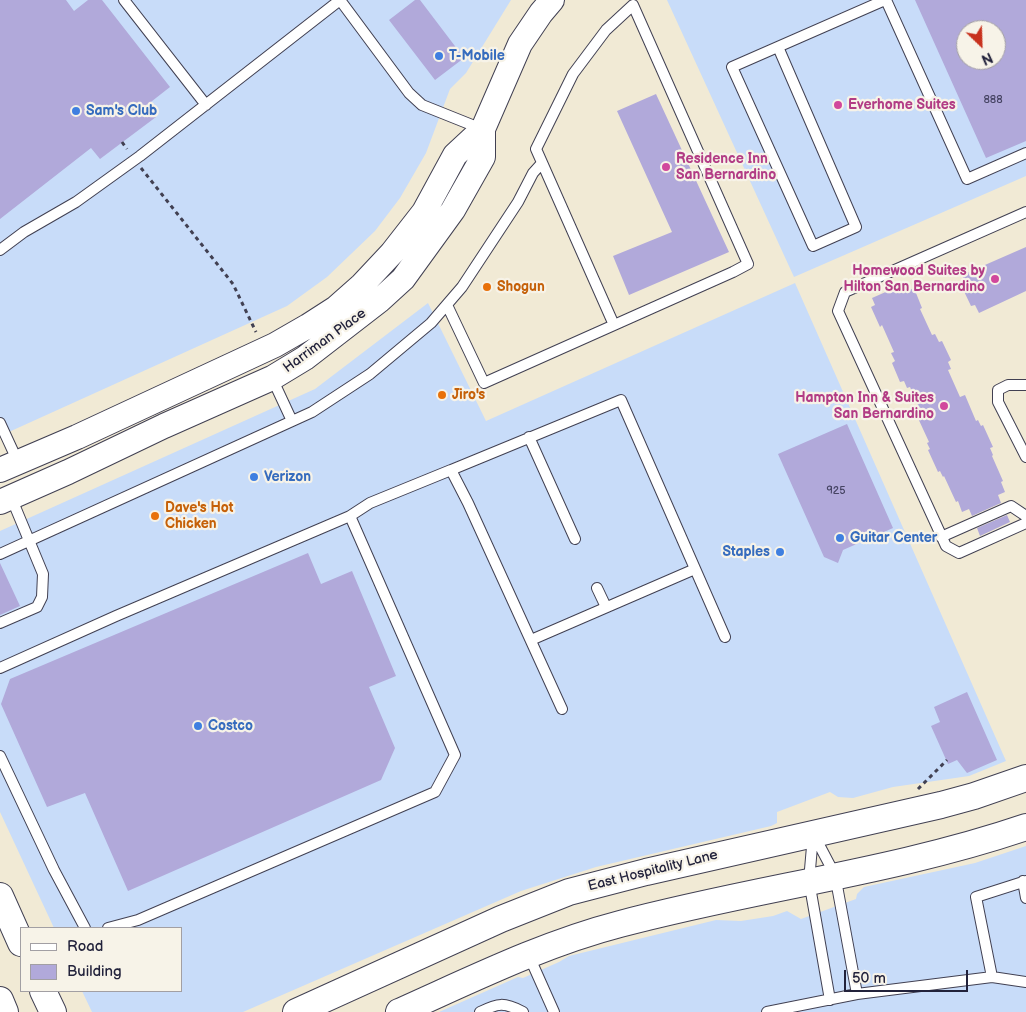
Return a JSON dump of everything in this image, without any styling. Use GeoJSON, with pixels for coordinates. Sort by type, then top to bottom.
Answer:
{"type":"FeatureCollection","features":[{"type":"Feature","properties":{"kind":"main road","name":"East Hospitality Lane"},"geometry":{"type":"LineString","coordinates":[[296,1012],[501,919],[569,892],[646,872],[941,805],[1026,778]]}},
{"type":"Feature","properties":{"kind":"main road"},"geometry":{"type":"LineString","coordinates":[[399,1012],[529,954],[579,936],[620,924],[944,852],[1026,827]]}},
{"type":"Feature","properties":{"kind":"main road"},"geometry":{"type":"LineString","coordinates":[[0,896],[20,941]]}},
{"type":"Feature","properties":{"kind":"main road"},"geometry":{"type":"LineString","coordinates":[[43,992],[53,1012]]}},
{"type":"Feature","properties":{"kind":"main road"},"geometry":{"type":"LineString","coordinates":[[0,1000],[5,1012]]}},
{"type":"Feature","properties":{"kind":"street","name":"Harriman Place"},"geometry":{"type":"LineString","coordinates":[[6,500],[272,378],[305,358],[336,335],[403,279],[453,210],[483,158],[483,129],[520,44],[552,0]]}},
{"type":"Feature","properties":{"kind":"street","name":"Harriman Place"},"geometry":{"type":"LineString","coordinates":[[9,466],[77,437],[275,345],[336,308],[362,285],[392,253],[424,212],[455,155],[483,129]]}},
{"type":"Feature","properties":{"kind":"lane"},"geometry":{"type":"LineString","coordinates":[[124,0],[206,105]]}},
{"type":"Feature","properties":{"kind":"lane"},"geometry":{"type":"LineString","coordinates":[[0,250],[24,232],[76,202],[135,160],[340,0],[409,93],[422,105],[483,129]]}},
{"type":"Feature","properties":{"kind":"lane"},"geometry":{"type":"LineString","coordinates":[[778,47],[856,227],[813,246],[732,67],[885,0],[967,179],[1026,153]]}},
{"type":"Feature","properties":{"kind":"lane"},"geometry":{"type":"LineString","coordinates":[[447,305],[484,383],[614,325],[748,264],[633,5],[606,30],[573,74],[536,149],[614,325]]}},
{"type":"Feature","properties":{"kind":"lane"},"geometry":{"type":"LineString","coordinates":[[0,554],[292,421],[324,405],[370,374],[431,323],[462,287],[518,202],[533,173],[542,163]]}},
{"type":"Feature","properties":{"kind":"lane"},"geometry":{"type":"LineString","coordinates":[[1026,212],[845,292],[838,311],[946,546],[959,553],[1026,523]]}},
{"type":"Feature","properties":{"kind":"lane"},"geometry":{"type":"LineString","coordinates":[[272,378],[292,421]]}},
{"type":"Feature","properties":{"kind":"lane"},"geometry":{"type":"LineString","coordinates":[[1026,385],[1008,386],[998,390],[998,402],[1026,456]]}},
{"type":"Feature","properties":{"kind":"lane"},"geometry":{"type":"LineString","coordinates":[[0,668],[350,516],[370,503],[621,400],[725,637]]}},
{"type":"Feature","properties":{"kind":"lane"},"geometry":{"type":"LineString","coordinates":[[0,423],[9,466]]}},
{"type":"Feature","properties":{"kind":"lane"},"geometry":{"type":"LineString","coordinates":[[529,437],[575,539]]}},
{"type":"Feature","properties":{"kind":"lane"},"geometry":{"type":"LineString","coordinates":[[451,470],[562,709]]}},
{"type":"Feature","properties":{"kind":"lane"},"geometry":{"type":"LineString","coordinates":[[0,623],[37,607],[42,597],[43,574],[6,500]]}},
{"type":"Feature","properties":{"kind":"lane"},"geometry":{"type":"LineString","coordinates":[[941,537],[1011,506],[1026,516]]}},
{"type":"Feature","properties":{"kind":"lane"},"geometry":{"type":"LineString","coordinates":[[112,927],[138,920],[435,792],[455,755],[350,516]]}},
{"type":"Feature","properties":{"kind":"lane"},"geometry":{"type":"LineString","coordinates":[[531,640],[695,569]]}},
{"type":"Feature","properties":{"kind":"lane"},"geometry":{"type":"LineString","coordinates":[[597,588],[606,607]]}},
{"type":"Feature","properties":{"kind":"lane"},"geometry":{"type":"LineString","coordinates":[[0,756],[54,870],[84,927]]}},
{"type":"Feature","properties":{"kind":"lane"},"geometry":{"type":"LineString","coordinates":[[814,834],[835,876],[857,994]]}},
{"type":"Feature","properties":{"kind":"lane"},"geometry":{"type":"LineString","coordinates":[[814,834],[809,881],[830,1000]]}},
{"type":"Feature","properties":{"kind":"lane"},"geometry":{"type":"LineString","coordinates":[[992,978],[976,897],[1024,881],[1026,898]]}},
{"type":"Feature","properties":{"kind":"lane"},"geometry":{"type":"LineString","coordinates":[[529,954],[554,1012]]}},
{"type":"Feature","properties":{"kind":"lane"},"geometry":{"type":"LineString","coordinates":[[767,1012],[857,994],[992,978],[1026,982]]}},
{"type":"Feature","properties":{"kind":"lane"},"geometry":{"type":"LineString","coordinates":[[480,1012],[500,1004],[523,1012]]}},
{"type":"Feature","properties":{"kind":"path"},"geometry":{"type":"LineString","coordinates":[[122,142],[233,284],[257,335]]}},
{"type":"Feature","properties":{"kind":"path"},"geometry":{"type":"LineString","coordinates":[[918,789],[946,760]]}},
{"type":"Feature","properties":{"kind":"shaded area"},"geometry":{"type":"Polygon","coordinates":[[[0,0],[511,0],[466,73],[450,89],[426,153],[400,198],[375,231],[327,277],[287,306],[0,436],[0,0]]]}},
{"type":"Feature","properties":{"kind":"shaded area"},"geometry":{"type":"Polygon","coordinates":[[[667,0],[1026,0],[1026,176],[794,277],[667,0]]]}},
{"type":"Feature","properties":{"kind":"shaded area"},"geometry":{"type":"Polygon","coordinates":[[[795,283],[1006,761],[969,776],[893,787],[853,798],[838,797],[830,792],[777,812],[777,823],[771,826],[596,867],[521,891],[243,1012],[92,1012],[82,992],[182,992],[182,927],[54,927],[0,812],[0,531],[315,389],[428,303],[486,421],[795,283]]]}},
{"type":"Feature","properties":{"kind":"shaded area"},"geometry":{"type":"Polygon","coordinates":[[[1026,846],[1026,1012],[439,1012],[518,977],[523,978],[569,956],[716,920],[741,921],[773,916],[787,911],[801,919],[856,899],[857,894],[864,887],[975,863],[1026,846]]]}},
{"type":"Feature","properties":{"kind":"building","name":"Sam's Club"},"geometry":{"type":"Polygon","coordinates":[[[0,0],[66,0],[74,11],[88,0],[102,0],[170,87],[147,105],[156,117],[100,159],[91,148],[0,219],[0,0]]]}},
{"type":"Feature","properties":{"kind":"building"},"geometry":{"type":"Polygon","coordinates":[[[415,0],[420,0],[464,58],[435,80],[389,20],[415,0]]]}},
{"type":"Feature","properties":{"kind":"building"},"geometry":{"type":"Polygon","coordinates":[[[915,0],[1026,0],[1026,141],[986,158],[915,0]]]}},
{"type":"Feature","properties":{"kind":"building","name":"Residence Inn San Bernardino"},"geometry":{"type":"Polygon","coordinates":[[[656,94],[729,252],[629,295],[613,256],[672,232],[617,111],[656,94]]]}},
{"type":"Feature","properties":{"kind":"building","name":"Homewood Suites by Hilton San Bernardino"},"geometry":{"type":"Polygon","coordinates":[[[1026,247],[1026,291],[979,313],[975,305],[971,306],[961,285],[965,283],[962,275],[1026,247]]]}},
{"type":"Feature","properties":{"kind":"building","name":"Hampton Inn & Suites San Bernardino"},"geometry":{"type":"Polygon","coordinates":[[[906,283],[909,290],[914,288],[922,308],[920,309],[932,335],[935,334],[939,342],[942,341],[951,360],[948,362],[951,369],[948,370],[960,397],[965,395],[976,421],[978,420],[981,426],[983,425],[993,447],[990,448],[992,456],[1003,481],[1001,482],[1005,492],[998,495],[1001,503],[972,516],[969,509],[962,512],[944,476],[940,471],[938,472],[928,450],[930,449],[927,443],[929,442],[917,416],[922,414],[910,387],[907,388],[904,381],[900,382],[892,363],[895,361],[891,353],[894,352],[882,325],[880,327],[871,307],[875,305],[872,298],[906,283]]]}},
{"type":"Feature","properties":{"kind":"building"},"geometry":{"type":"Polygon","coordinates":[[[847,424],[893,528],[843,550],[838,563],[824,557],[778,454],[847,424]]]}},
{"type":"Feature","properties":{"kind":"building"},"geometry":{"type":"Polygon","coordinates":[[[1007,515],[1010,522],[980,536],[977,528],[1007,515]]]}},
{"type":"Feature","properties":{"kind":"building","name":"Costco"},"geometry":{"type":"Polygon","coordinates":[[[308,553],[321,584],[352,571],[396,676],[369,687],[395,748],[381,780],[128,891],[85,793],[47,807],[1,704],[10,679],[308,553]]]}},
{"type":"Feature","properties":{"kind":"building"},"geometry":{"type":"Polygon","coordinates":[[[0,563],[20,606],[0,615],[0,563]]]}},
{"type":"Feature","properties":{"kind":"building"},"geometry":{"type":"Polygon","coordinates":[[[967,692],[997,760],[967,773],[957,760],[948,764],[931,726],[940,722],[934,707],[967,692]]]}},
{"type":"Feature","properties":{"kind":"place","name":"T-Mobile"},"geometry":{"type":"Point","coordinates":[439,56]}},
{"type":"Feature","properties":{"kind":"place","name":"Everhome Suites"},"geometry":{"type":"Point","coordinates":[838,105]}},
{"type":"Feature","properties":{"kind":"place","name":"Sam's Club"},"geometry":{"type":"Point","coordinates":[76,111]}},
{"type":"Feature","properties":{"kind":"place","name":"Residence Inn San Bernardino"},"geometry":{"type":"Point","coordinates":[666,167]}},
{"type":"Feature","properties":{"kind":"place","name":"Homewood Suites by Hilton San Bernardino"},"geometry":{"type":"Point","coordinates":[995,279]}},
{"type":"Feature","properties":{"kind":"place","name":"Shogun"},"geometry":{"type":"Point","coordinates":[487,287]}},
{"type":"Feature","properties":{"kind":"place","name":"Jiro's"},"geometry":{"type":"Point","coordinates":[442,395]}},
{"type":"Feature","properties":{"kind":"place","name":"Hampton Inn & Suites San Bernardino"},"geometry":{"type":"Point","coordinates":[944,406]}},
{"type":"Feature","properties":{"kind":"place","name":"Verizon"},"geometry":{"type":"Point","coordinates":[254,477]}},
{"type":"Feature","properties":{"kind":"place","name":"Dave's Hot Chicken"},"geometry":{"type":"Point","coordinates":[155,516]}},
{"type":"Feature","properties":{"kind":"place","name":"Guitar Center"},"geometry":{"type":"Point","coordinates":[840,538]}},
{"type":"Feature","properties":{"kind":"place","name":"Staples"},"geometry":{"type":"Point","coordinates":[780,552]}},
{"type":"Feature","properties":{"kind":"place","name":"Costco"},"geometry":{"type":"Point","coordinates":[198,726]}}]}
